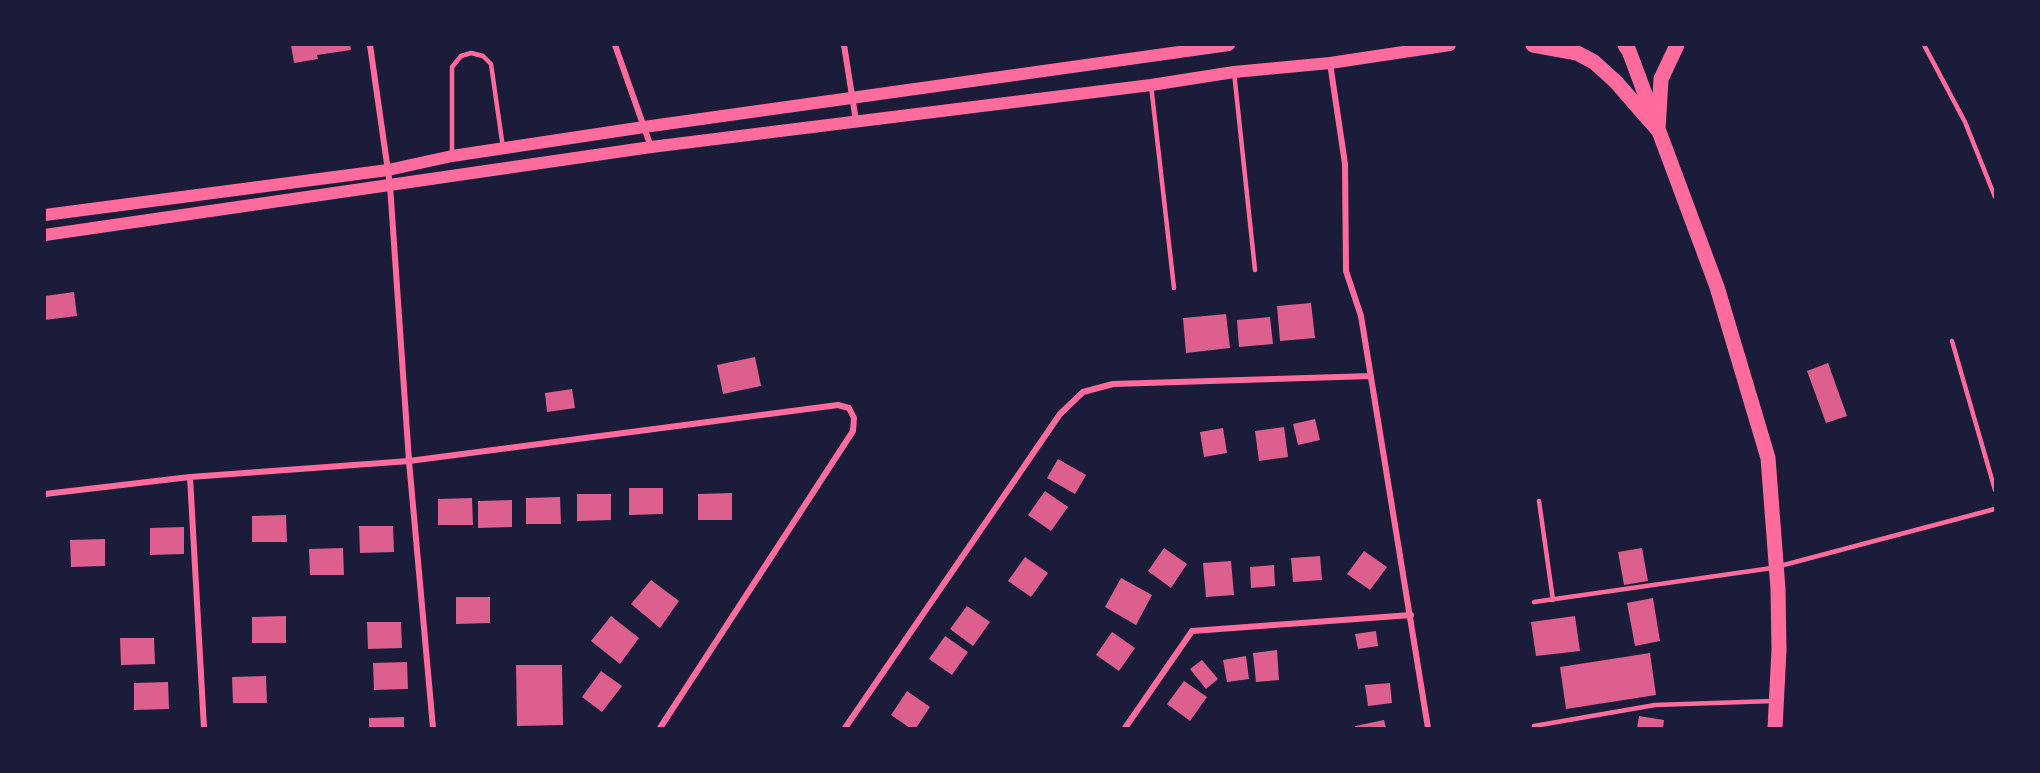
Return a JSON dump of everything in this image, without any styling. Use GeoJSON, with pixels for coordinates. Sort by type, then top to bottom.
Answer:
{"type":"FeatureCollection","features":[{"type":"Feature","properties":{"kind":"highway"},"geometry":{"type":"LineString","coordinates":[[1533,45],[1577,53],[1594,62],[1616,82],[1658,130]]}},
{"type":"Feature","properties":{"kind":"highway"},"geometry":{"type":"LineString","coordinates":[[1658,130],[1661,79],[1677,45]]}},
{"type":"Feature","properties":{"kind":"highway"},"geometry":{"type":"LineString","coordinates":[[1628,47],[1718,287],[1768,459],[1777,567],[1779,650],[1775,728]]}},
{"type":"Feature","properties":{"kind":"main road"},"geometry":{"type":"LineString","coordinates":[[45,215],[388,170],[452,156],[644,127],[1229,45]]}},
{"type":"Feature","properties":{"kind":"main road"},"geometry":{"type":"LineString","coordinates":[[45,235],[651,147],[1150,85],[1234,72],[1330,63],[1450,45]]}},
{"type":"Feature","properties":{"kind":"street"},"geometry":{"type":"LineString","coordinates":[[370,45],[390,185],[409,461],[433,728]]}},
{"type":"Feature","properties":{"kind":"street"},"geometry":{"type":"LineString","coordinates":[[615,45],[651,147]]}},
{"type":"Feature","properties":{"kind":"street"},"geometry":{"type":"LineString","coordinates":[[844,45],[856,122]]}},
{"type":"Feature","properties":{"kind":"street"},"geometry":{"type":"LineString","coordinates":[[1330,63],[1345,164],[1346,271],[1361,316],[1428,728]]}},
{"type":"Feature","properties":{"kind":"street"},"geometry":{"type":"LineString","coordinates":[[845,728],[1060,414],[1083,392],[1113,384],[1371,376]]}},
{"type":"Feature","properties":{"kind":"street"},"geometry":{"type":"LineString","coordinates":[[45,494],[190,477],[409,461],[838,405],[849,408],[854,418],[853,430],[660,728]]}},
{"type":"Feature","properties":{"kind":"street"},"geometry":{"type":"LineString","coordinates":[[190,477],[204,728]]}},
{"type":"Feature","properties":{"kind":"street"},"geometry":{"type":"LineString","coordinates":[[1125,728],[1192,631],[1411,615]]}},
{"type":"Feature","properties":{"kind":"lane"},"geometry":{"type":"LineString","coordinates":[[1924,45],[1965,122],[1995,197]]}},
{"type":"Feature","properties":{"kind":"lane"},"geometry":{"type":"LineString","coordinates":[[452,156],[452,67],[461,56],[471,53],[483,56],[490,64],[503,148]]}},
{"type":"Feature","properties":{"kind":"lane"},"geometry":{"type":"LineString","coordinates":[[1234,72],[1255,270]]}},
{"type":"Feature","properties":{"kind":"lane"},"geometry":{"type":"LineString","coordinates":[[1150,85],[1174,288]]}},
{"type":"Feature","properties":{"kind":"lane"},"geometry":{"type":"LineString","coordinates":[[1952,341],[1995,490]]}},
{"type":"Feature","properties":{"kind":"lane"},"geometry":{"type":"LineString","coordinates":[[1539,501],[1553,600]]}},
{"type":"Feature","properties":{"kind":"lane"},"geometry":{"type":"LineString","coordinates":[[1534,602],[1777,567],[1995,508]]}},
{"type":"Feature","properties":{"kind":"lane"},"geometry":{"type":"LineString","coordinates":[[1534,726],[1655,705],[1776,701]]}},
{"type":"Feature","properties":{"kind":"building"},"geometry":{"type":"Polygon","coordinates":[[[291,45],[350,45],[351,50],[317,55],[318,59],[294,63],[291,45]]]}},
{"type":"Feature","properties":{"kind":"building"},"geometry":{"type":"Polygon","coordinates":[[[74,292],[77,316],[45,320],[45,296],[74,292]]]}},
{"type":"Feature","properties":{"kind":"building"},"geometry":{"type":"Polygon","coordinates":[[[1311,303],[1315,338],[1280,341],[1277,306],[1311,303]]]}},
{"type":"Feature","properties":{"kind":"building"},"geometry":{"type":"Polygon","coordinates":[[[1226,314],[1230,348],[1186,353],[1183,318],[1226,314]]]}},
{"type":"Feature","properties":{"kind":"building"},"geometry":{"type":"Polygon","coordinates":[[[1270,317],[1273,344],[1239,347],[1237,320],[1270,317]]]}},
{"type":"Feature","properties":{"kind":"building"},"geometry":{"type":"Polygon","coordinates":[[[755,357],[761,386],[723,394],[717,365],[755,357]]]}},
{"type":"Feature","properties":{"kind":"building"},"geometry":{"type":"Polygon","coordinates":[[[1828,363],[1847,416],[1826,423],[1807,371],[1828,363]]]}},
{"type":"Feature","properties":{"kind":"building"},"geometry":{"type":"Polygon","coordinates":[[[572,389],[575,408],[547,412],[545,393],[572,389]]]}},
{"type":"Feature","properties":{"kind":"building"},"geometry":{"type":"Polygon","coordinates":[[[1315,419],[1320,440],[1298,445],[1293,424],[1315,419]]]}},
{"type":"Feature","properties":{"kind":"building"},"geometry":{"type":"Polygon","coordinates":[[[1284,427],[1288,457],[1259,461],[1255,431],[1284,427]]]}},
{"type":"Feature","properties":{"kind":"building"},"geometry":{"type":"Polygon","coordinates":[[[1223,428],[1227,453],[1204,457],[1200,432],[1223,428]]]}},
{"type":"Feature","properties":{"kind":"building"},"geometry":{"type":"Polygon","coordinates":[[[1058,459],[1086,475],[1075,494],[1047,478],[1058,459]]]}},
{"type":"Feature","properties":{"kind":"building"},"geometry":{"type":"Polygon","coordinates":[[[629,488],[663,488],[663,514],[629,515],[629,488]]]}},
{"type":"Feature","properties":{"kind":"building"},"geometry":{"type":"Polygon","coordinates":[[[1045,491],[1068,507],[1051,531],[1028,515],[1045,491]]]}},
{"type":"Feature","properties":{"kind":"building"},"geometry":{"type":"Polygon","coordinates":[[[732,493],[732,520],[698,520],[698,494],[732,493]]]}},
{"type":"Feature","properties":{"kind":"building"},"geometry":{"type":"Polygon","coordinates":[[[577,494],[611,494],[611,520],[577,521],[577,494]]]}},
{"type":"Feature","properties":{"kind":"building"},"geometry":{"type":"Polygon","coordinates":[[[560,497],[561,524],[526,524],[526,498],[560,497]]]}},
{"type":"Feature","properties":{"kind":"building"},"geometry":{"type":"Polygon","coordinates":[[[472,498],[473,525],[438,525],[438,499],[472,498]]]}},
{"type":"Feature","properties":{"kind":"building"},"geometry":{"type":"Polygon","coordinates":[[[512,500],[512,527],[478,528],[478,501],[512,500]]]}},
{"type":"Feature","properties":{"kind":"building"},"geometry":{"type":"Polygon","coordinates":[[[286,515],[287,542],[252,542],[252,516],[286,515]]]}},
{"type":"Feature","properties":{"kind":"building"},"geometry":{"type":"Polygon","coordinates":[[[359,526],[393,526],[394,552],[360,553],[359,526]]]}},
{"type":"Feature","properties":{"kind":"building"},"geometry":{"type":"Polygon","coordinates":[[[184,527],[184,554],[150,555],[150,528],[184,527]]]}},
{"type":"Feature","properties":{"kind":"building"},"geometry":{"type":"Polygon","coordinates":[[[105,539],[105,566],[71,567],[70,540],[105,539]]]}},
{"type":"Feature","properties":{"kind":"building"},"geometry":{"type":"Polygon","coordinates":[[[343,548],[344,575],[310,575],[309,549],[343,548]]]}},
{"type":"Feature","properties":{"kind":"building"},"geometry":{"type":"Polygon","coordinates":[[[1164,548],[1187,564],[1171,588],[1148,571],[1164,548]]]}},
{"type":"Feature","properties":{"kind":"building"},"geometry":{"type":"Polygon","coordinates":[[[1642,548],[1648,581],[1624,585],[1618,552],[1642,548]]]}},
{"type":"Feature","properties":{"kind":"building"},"geometry":{"type":"Polygon","coordinates":[[[1364,551],[1387,567],[1370,590],[1347,574],[1364,551]]]}},
{"type":"Feature","properties":{"kind":"building"},"geometry":{"type":"Polygon","coordinates":[[[1320,556],[1322,580],[1293,582],[1291,558],[1320,556]]]}},
{"type":"Feature","properties":{"kind":"building"},"geometry":{"type":"Polygon","coordinates":[[[1025,557],[1048,573],[1031,597],[1008,581],[1025,557]]]}},
{"type":"Feature","properties":{"kind":"building"},"geometry":{"type":"Polygon","coordinates":[[[1231,561],[1234,595],[1206,597],[1203,563],[1231,561]]]}},
{"type":"Feature","properties":{"kind":"building"},"geometry":{"type":"Polygon","coordinates":[[[1274,565],[1275,586],[1251,588],[1250,567],[1274,565]]]}},
{"type":"Feature","properties":{"kind":"building"},"geometry":{"type":"Polygon","coordinates":[[[1121,578],[1152,595],[1136,625],[1105,607],[1121,578]]]}},
{"type":"Feature","properties":{"kind":"building"},"geometry":{"type":"Polygon","coordinates":[[[651,580],[679,601],[660,628],[631,604],[651,580]]]}},
{"type":"Feature","properties":{"kind":"building"},"geometry":{"type":"Polygon","coordinates":[[[456,597],[490,597],[490,623],[456,624],[456,597]]]}},
{"type":"Feature","properties":{"kind":"building"},"geometry":{"type":"Polygon","coordinates":[[[1653,598],[1660,641],[1635,646],[1627,603],[1653,598]]]}},
{"type":"Feature","properties":{"kind":"building"},"geometry":{"type":"Polygon","coordinates":[[[967,606],[990,622],[973,646],[950,629],[967,606]]]}},
{"type":"Feature","properties":{"kind":"building"},"geometry":{"type":"Polygon","coordinates":[[[286,616],[286,643],[252,643],[252,617],[286,616]]]}},
{"type":"Feature","properties":{"kind":"building"},"geometry":{"type":"Polygon","coordinates":[[[611,616],[639,638],[620,664],[591,641],[611,616]]]}},
{"type":"Feature","properties":{"kind":"building"},"geometry":{"type":"Polygon","coordinates":[[[1575,616],[1580,651],[1536,656],[1531,622],[1575,616]]]}},
{"type":"Feature","properties":{"kind":"building"},"geometry":{"type":"Polygon","coordinates":[[[367,622],[401,622],[402,648],[368,649],[367,622]]]}},
{"type":"Feature","properties":{"kind":"building"},"geometry":{"type":"Polygon","coordinates":[[[1376,631],[1378,646],[1358,649],[1355,634],[1376,631]]]}},
{"type":"Feature","properties":{"kind":"building"},"geometry":{"type":"Polygon","coordinates":[[[1112,632],[1135,648],[1119,671],[1096,655],[1112,632]]]}},
{"type":"Feature","properties":{"kind":"building"},"geometry":{"type":"Polygon","coordinates":[[[945,636],[968,652],[952,675],[929,659],[945,636]]]}},
{"type":"Feature","properties":{"kind":"building"},"geometry":{"type":"Polygon","coordinates":[[[120,638],[154,638],[155,664],[121,665],[120,638]]]}},
{"type":"Feature","properties":{"kind":"building"},"geometry":{"type":"Polygon","coordinates":[[[1277,650],[1279,680],[1256,682],[1253,653],[1277,650]]]}},
{"type":"Feature","properties":{"kind":"building"},"geometry":{"type":"Polygon","coordinates":[[[1650,653],[1656,695],[1566,709],[1560,667],[1650,653]]]}},
{"type":"Feature","properties":{"kind":"building"},"geometry":{"type":"Polygon","coordinates":[[[1246,656],[1249,679],[1227,682],[1223,660],[1246,656]]]}},
{"type":"Feature","properties":{"kind":"building"},"geometry":{"type":"Polygon","coordinates":[[[1202,660],[1218,679],[1206,689],[1190,669],[1202,660]]]}},
{"type":"Feature","properties":{"kind":"building"},"geometry":{"type":"Polygon","coordinates":[[[407,662],[408,689],[374,690],[373,663],[407,662]]]}},
{"type":"Feature","properties":{"kind":"building"},"geometry":{"type":"Polygon","coordinates":[[[516,665],[562,665],[563,725],[517,726],[516,665]]]}},
{"type":"Feature","properties":{"kind":"building"},"geometry":{"type":"Polygon","coordinates":[[[601,671],[622,686],[602,712],[582,697],[601,671]]]}},
{"type":"Feature","properties":{"kind":"building"},"geometry":{"type":"Polygon","coordinates":[[[266,676],[267,703],[233,703],[232,677],[266,676]]]}},
{"type":"Feature","properties":{"kind":"building"},"geometry":{"type":"Polygon","coordinates":[[[1184,681],[1207,697],[1190,721],[1167,704],[1184,681]]]}},
{"type":"Feature","properties":{"kind":"building"},"geometry":{"type":"Polygon","coordinates":[[[168,682],[169,709],[134,710],[134,683],[168,682]]]}},
{"type":"Feature","properties":{"kind":"building"},"geometry":{"type":"Polygon","coordinates":[[[1390,683],[1392,703],[1368,706],[1365,685],[1390,683]]]}},
{"type":"Feature","properties":{"kind":"building"},"geometry":{"type":"Polygon","coordinates":[[[907,691],[930,707],[916,728],[910,728],[891,715],[907,691]]]}},
{"type":"Feature","properties":{"kind":"building"},"geometry":{"type":"Polygon","coordinates":[[[1639,716],[1664,720],[1663,728],[1637,728],[1639,716]]]}},
{"type":"Feature","properties":{"kind":"building"},"geometry":{"type":"Polygon","coordinates":[[[404,717],[404,728],[369,728],[369,718],[404,717]]]}},
{"type":"Feature","properties":{"kind":"building"},"geometry":{"type":"Polygon","coordinates":[[[1384,720],[1386,728],[1355,728],[1355,726],[1384,720]]]}}]}
